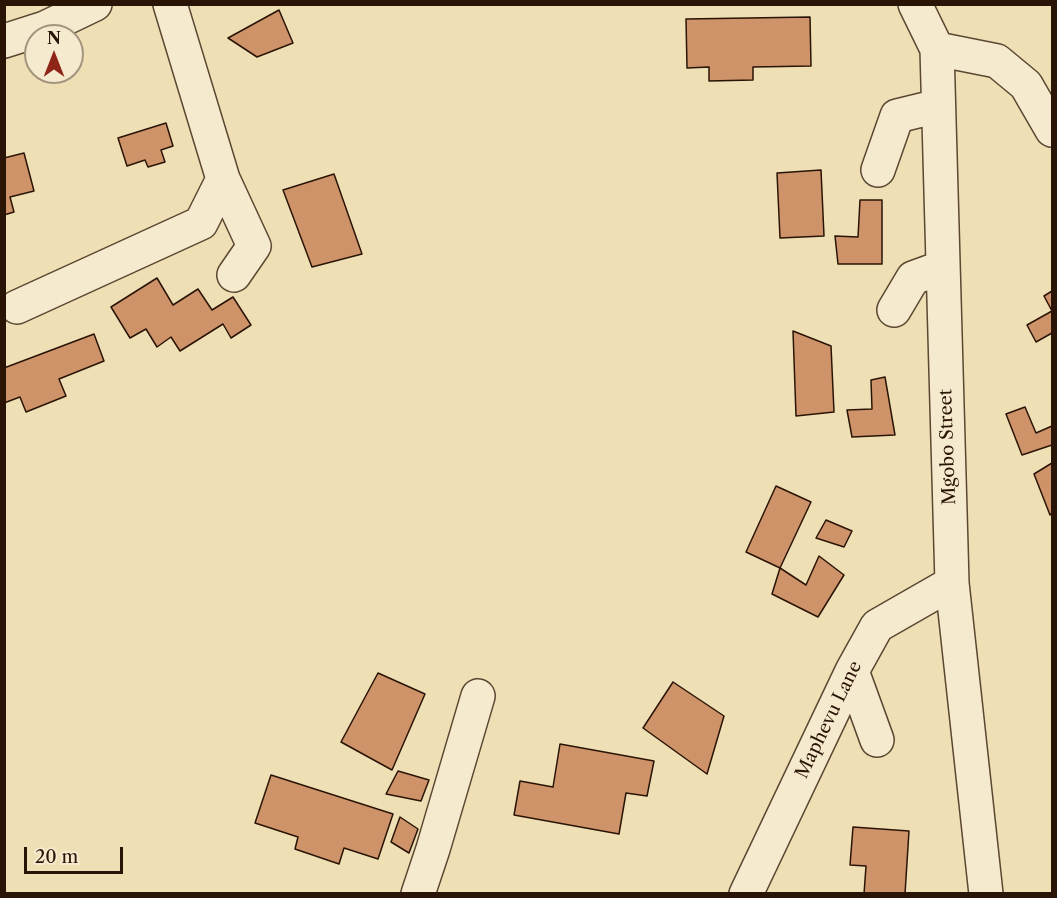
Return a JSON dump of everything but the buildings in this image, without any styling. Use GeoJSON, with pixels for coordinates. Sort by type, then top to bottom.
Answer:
{"type":"FeatureCollection","features":[{"type":"Feature","properties":{"kind":"street"},"geometry":{"type":"LineString","coordinates":[[4,41],[45,28],[95,4]]}},
{"type":"Feature","properties":{"kind":"street"},"geometry":{"type":"LineString","coordinates":[[170,4],[223,179],[254,246],[234,274]]}},
{"type":"Feature","properties":{"kind":"street","name":"Mgobo Street"},"geometry":{"type":"LineString","coordinates":[[915,4],[937,49],[952,583],[986,894]]}},
{"type":"Feature","properties":{"kind":"street"},"geometry":{"type":"LineString","coordinates":[[937,49],[997,61],[1026,85],[1053,130]]}},
{"type":"Feature","properties":{"kind":"street"},"geometry":{"type":"LineString","coordinates":[[878,170],[897,116],[938,106]]}},
{"type":"Feature","properties":{"kind":"street"},"geometry":{"type":"LineString","coordinates":[[16,307],[201,223],[223,179]]}},
{"type":"Feature","properties":{"kind":"street"},"geometry":{"type":"LineString","coordinates":[[894,310],[913,278],[943,267]]}},
{"type":"Feature","properties":{"kind":"street","name":"Maphevu Lane"},"geometry":{"type":"LineString","coordinates":[[746,894],[852,671],[877,626],[952,583]]}},
{"type":"Feature","properties":{"kind":"street"},"geometry":{"type":"LineString","coordinates":[[852,671],[877,740]]}},
{"type":"Feature","properties":{"kind":"street"},"geometry":{"type":"LineString","coordinates":[[418,894],[478,696]]}}]}
